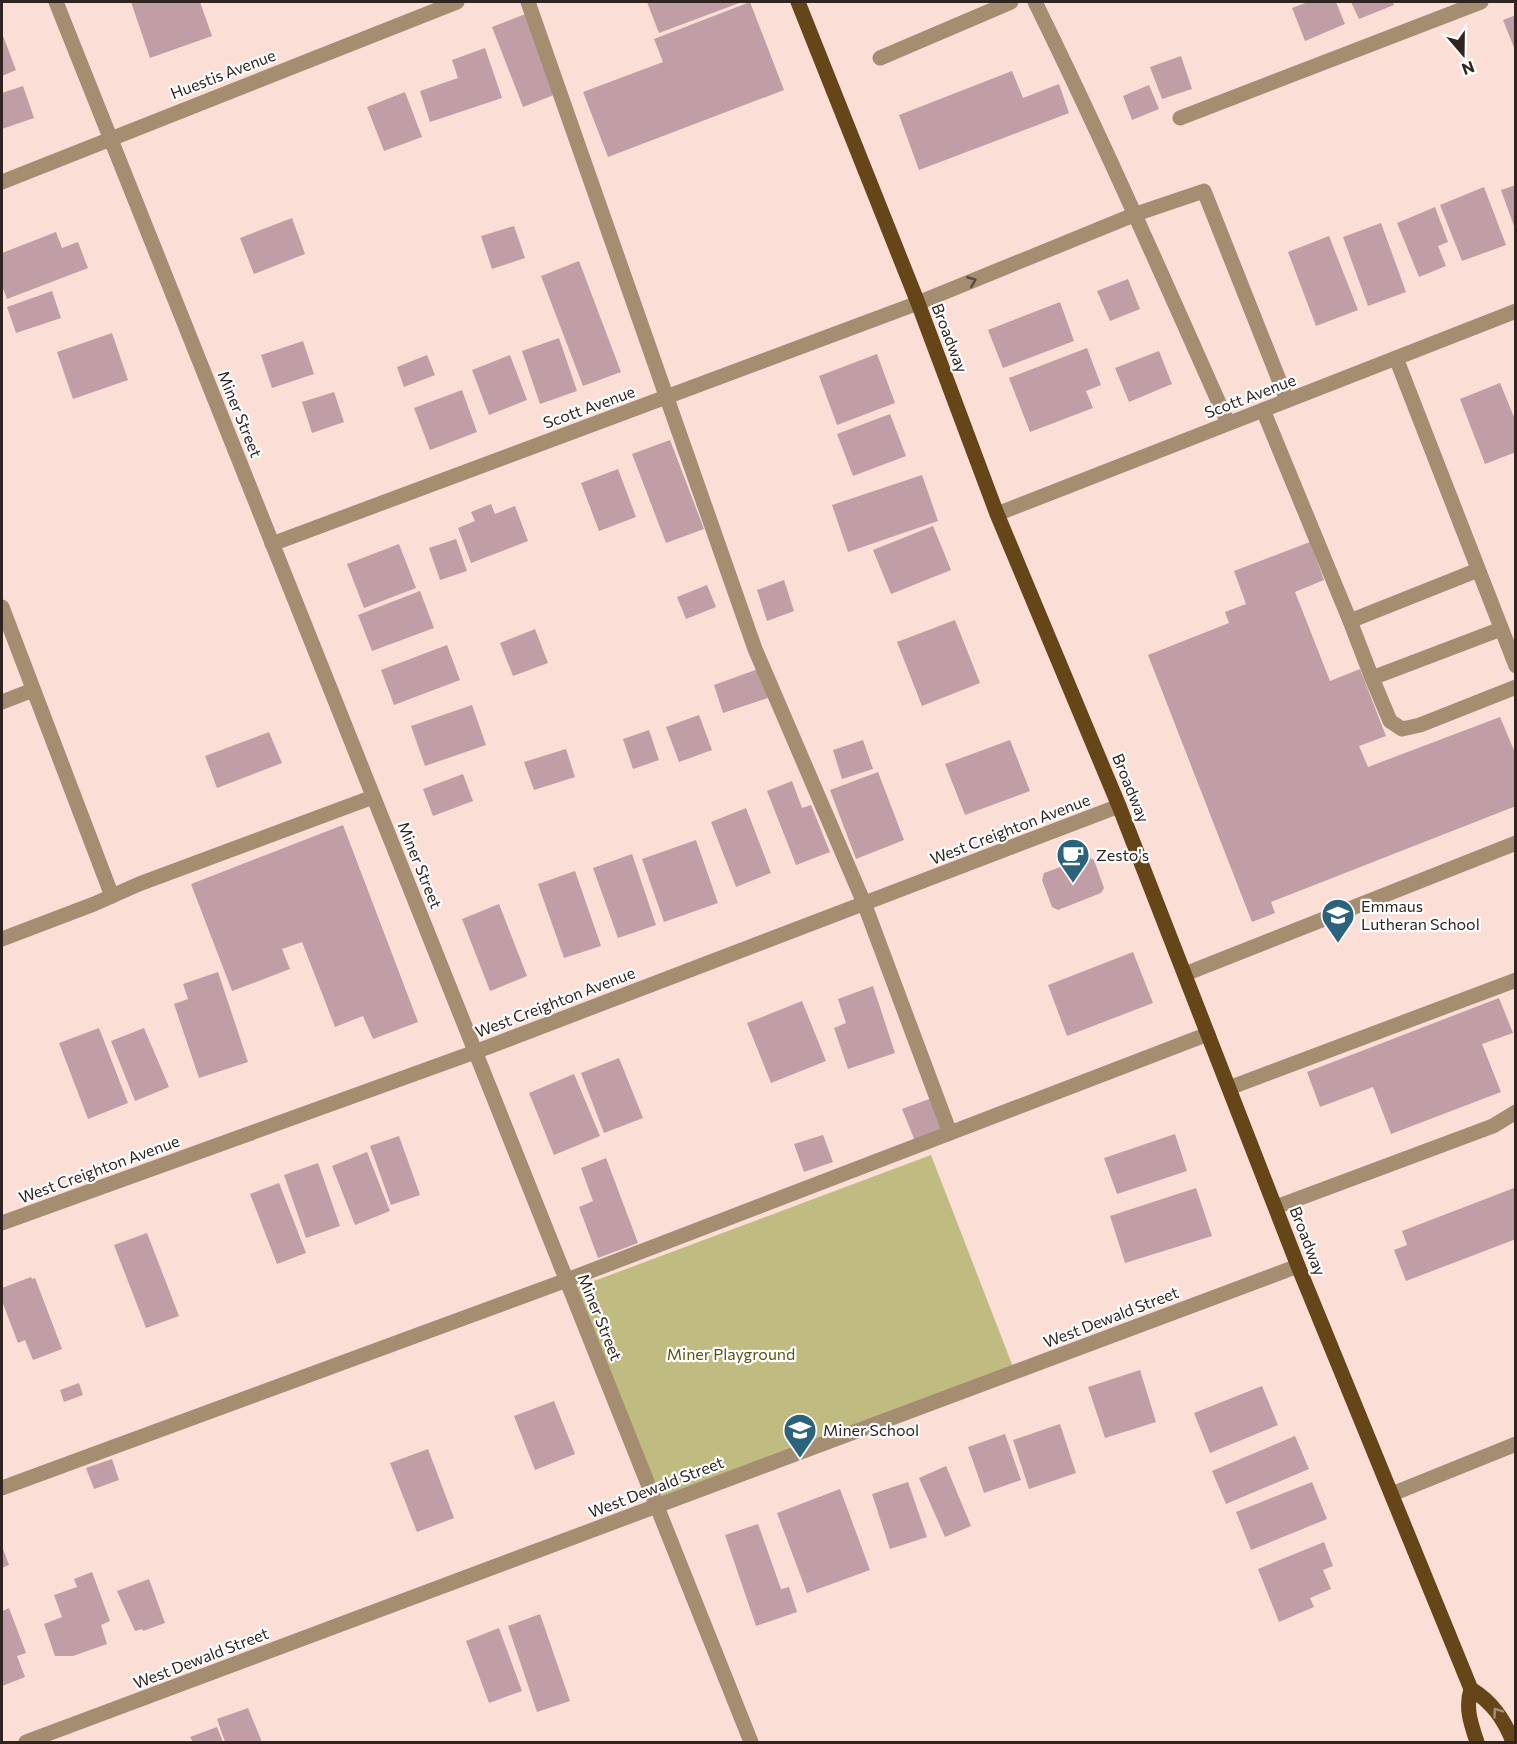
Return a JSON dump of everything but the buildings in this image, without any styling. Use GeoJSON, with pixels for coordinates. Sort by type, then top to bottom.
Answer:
{"type":"FeatureCollection","features":[{"type":"Feature","properties":{"kind":"main road","name":"Broadway"},"geometry":{"type":"LineString","coordinates":[[798,2],[918,303],[997,514],[1119,806],[1298,1266],[1471,1689],[1486,1698],[1500,1714],[1513,1743]]}},
{"type":"Feature","properties":{"kind":"main road","name":"Broadway"},"geometry":{"type":"LineString","coordinates":[[1471,1689],[1468,1715],[1478,1743]]}},
{"type":"Feature","properties":{"kind":"street","name":"Miner Street"},"geometry":{"type":"LineString","coordinates":[[56,2],[751,1743]]}},
{"type":"Feature","properties":{"kind":"street","name":"Huestis Avenue"},"geometry":{"type":"LineString","coordinates":[[2,182],[111,137],[458,2]]}},
{"type":"Feature","properties":{"kind":"street"},"geometry":{"type":"LineString","coordinates":[[528,2],[755,649],[864,903],[950,1133]]}},
{"type":"Feature","properties":{"kind":"street"},"geometry":{"type":"LineString","coordinates":[[880,58],[1011,2]]}},
{"type":"Feature","properties":{"kind":"street"},"geometry":{"type":"LineString","coordinates":[[1035,2],[1082,96],[1228,423]]}},
{"type":"Feature","properties":{"kind":"street"},"geometry":{"type":"LineString","coordinates":[[1180,118],[1481,2]]}},
{"type":"Feature","properties":{"kind":"street","name":"Scott Avenue"},"geometry":{"type":"LineString","coordinates":[[272,544],[918,303],[1136,214],[1204,191],[1287,400]]}},
{"type":"Feature","properties":{"kind":"street","name":"Scott Avenue"},"geometry":{"type":"LineString","coordinates":[[997,514],[1515,311]]}},
{"type":"Feature","properties":{"kind":"street"},"geometry":{"type":"LineString","coordinates":[[1396,358],[1515,666]]}},
{"type":"Feature","properties":{"kind":"street"},"geometry":{"type":"LineString","coordinates":[[1263,410],[1390,721],[1402,729],[1420,725],[1515,687]]}},
{"type":"Feature","properties":{"kind":"street"},"geometry":{"type":"LineString","coordinates":[[1350,621],[1478,570]]}},
{"type":"Feature","properties":{"kind":"street"},"geometry":{"type":"LineString","coordinates":[[2,608],[112,896]]}},
{"type":"Feature","properties":{"kind":"street"},"geometry":{"type":"LineString","coordinates":[[1372,678],[1501,629]]}},
{"type":"Feature","properties":{"kind":"street"},"geometry":{"type":"LineString","coordinates":[[2,702],[33,690]]}},
{"type":"Feature","properties":{"kind":"street"},"geometry":{"type":"LineString","coordinates":[[2,939],[139,884],[373,797]]}},
{"type":"Feature","properties":{"kind":"street","name":"West Creighton Avenue"},"geometry":{"type":"LineString","coordinates":[[2,1223],[476,1052],[1119,806]]}},
{"type":"Feature","properties":{"kind":"street"},"geometry":{"type":"LineString","coordinates":[[1185,974],[1515,843]]}},
{"type":"Feature","properties":{"kind":"street"},"geometry":{"type":"LineString","coordinates":[[1229,1089],[1515,980]]}},
{"type":"Feature","properties":{"kind":"street"},"geometry":{"type":"LineString","coordinates":[[2,1488],[567,1280],[1208,1034]]}},
{"type":"Feature","properties":{"kind":"street"},"geometry":{"type":"LineString","coordinates":[[1276,1207],[1493,1126],[1515,1112]]}},
{"type":"Feature","properties":{"kind":"street","name":"West Dewald Street"},"geometry":{"type":"LineString","coordinates":[[26,1743],[1298,1266]]}},
{"type":"Feature","properties":{"kind":"street"},"geometry":{"type":"LineString","coordinates":[[1392,1494],[1515,1444]]}},
{"type":"Feature","properties":{"kind":"green space","name":"Miner Playground"},"geometry":{"type":"Polygon","coordinates":[[[931,1155],[1015,1372],[657,1506],[570,1290],[931,1155]]]}},
{"type":"Feature","properties":{"kind":"place","name":"Zesto's"},"geometry":{"type":"Point","coordinates":[1073,884]}},
{"type":"Feature","properties":{"kind":"place","name":"Emmaus Lutheran School"},"geometry":{"type":"Point","coordinates":[1338,944]}},
{"type":"Feature","properties":{"kind":"place","name":"Miner School"},"geometry":{"type":"Point","coordinates":[800,1459]}}]}
